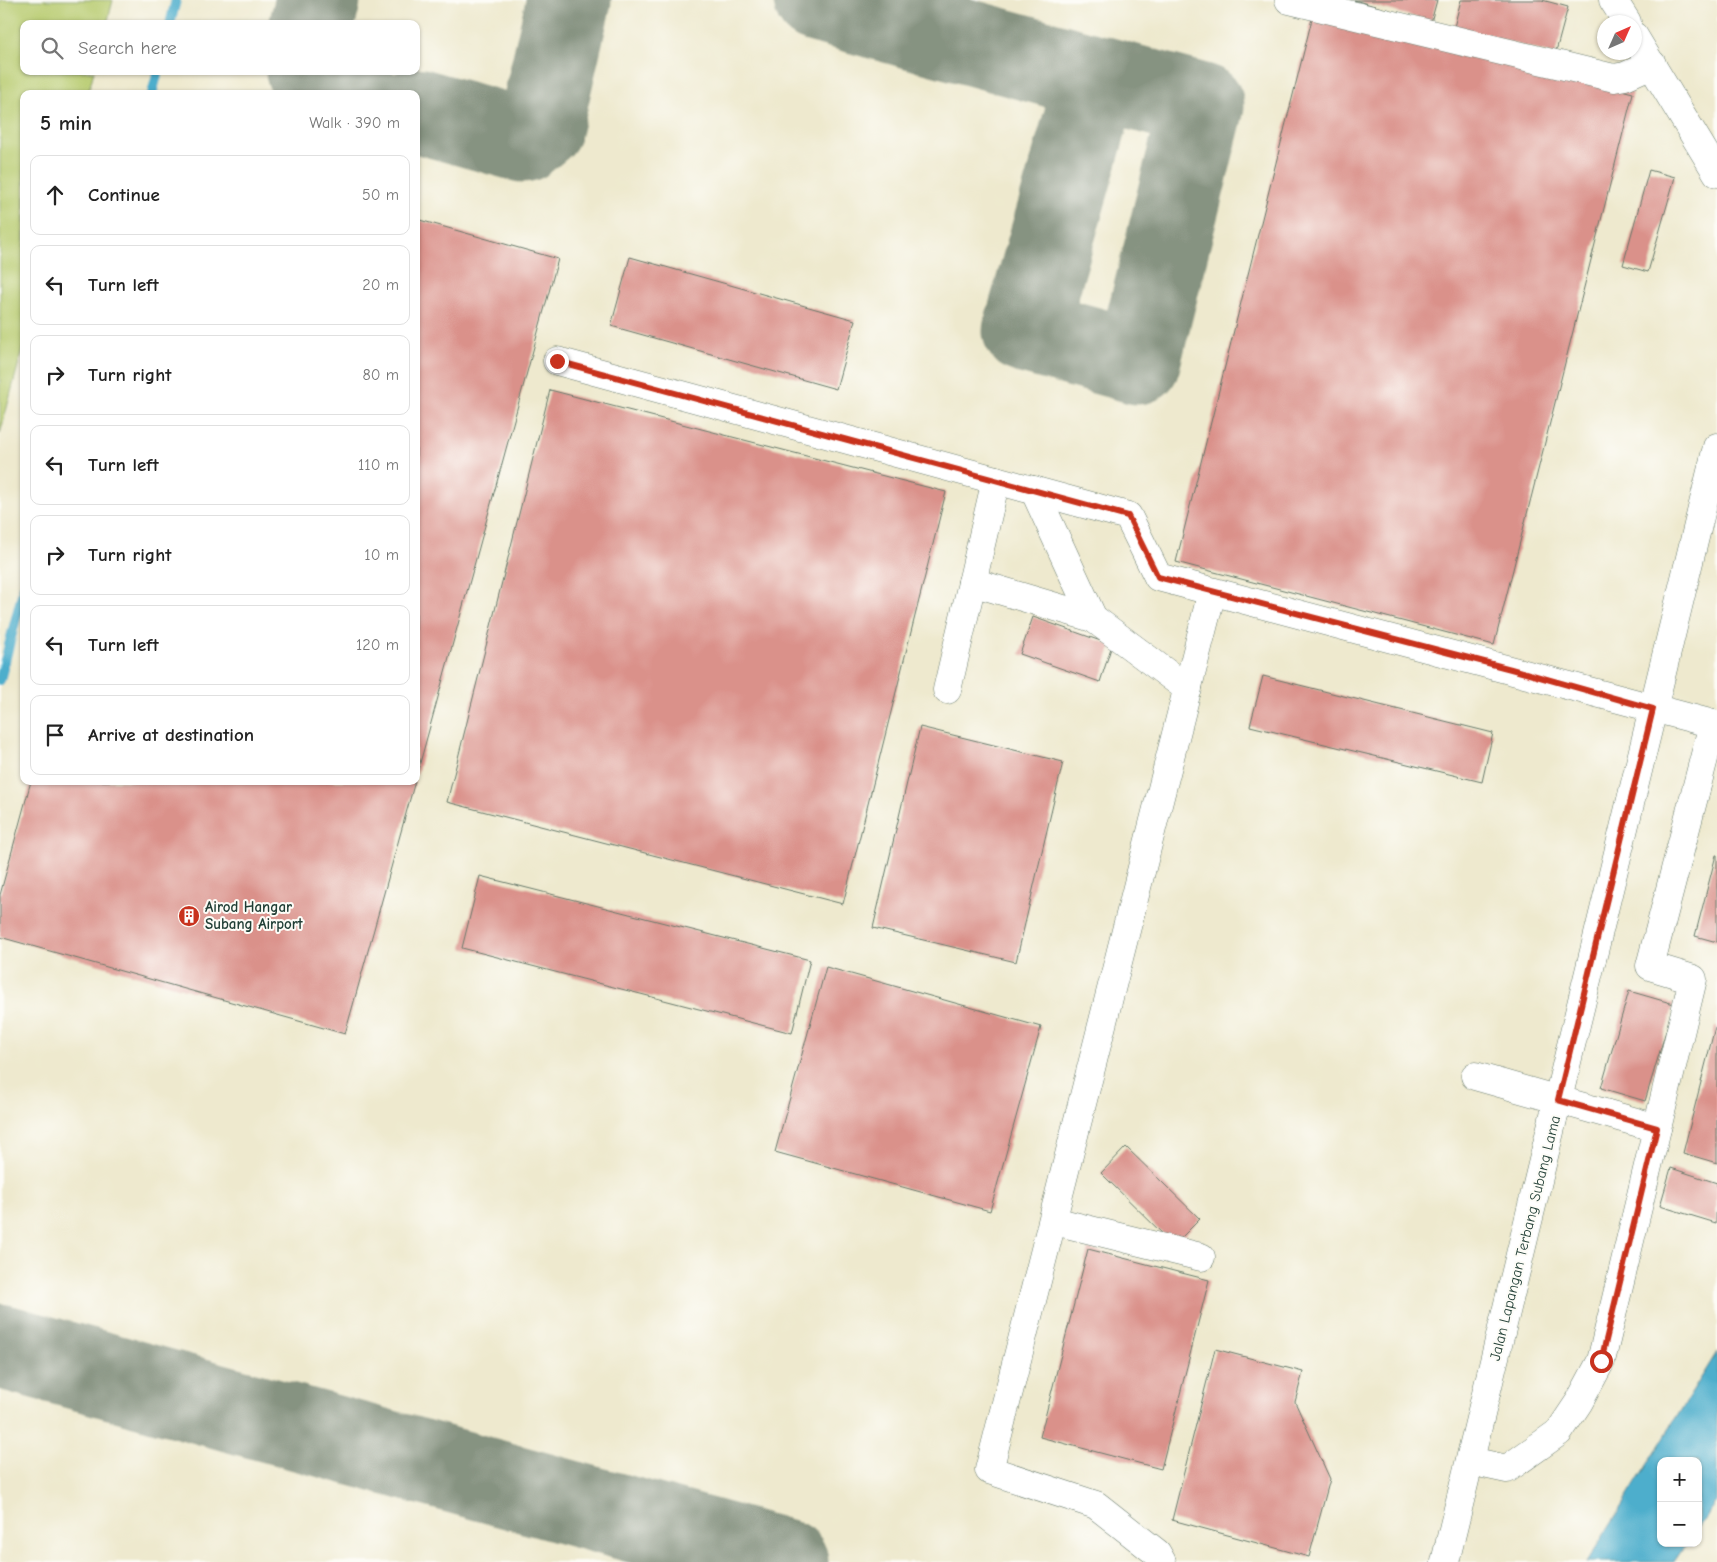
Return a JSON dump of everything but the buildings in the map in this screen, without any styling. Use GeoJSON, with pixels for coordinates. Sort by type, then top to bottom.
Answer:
{"type":"FeatureCollection","features":[{"type":"Feature","properties":{"kind":"lane"},"geometry":{"type":"LineString","coordinates":[[1289,0],[1614,78],[1625,76],[1652,64]]}},
{"type":"Feature","properties":{"kind":"lane"},"geometry":{"type":"LineString","coordinates":[[1613,0],[1623,15]]}},
{"type":"Feature","properties":{"kind":"lane"},"geometry":{"type":"LineString","coordinates":[[1642,48],[1717,173]]}},
{"type":"Feature","properties":{"kind":"lane"},"geometry":{"type":"LineString","coordinates":[[557,361],[1128,516],[1158,577],[1511,669],[1715,725],[1650,966],[1693,979],[1601,1361],[1579,1402],[1559,1432],[1507,1469],[1470,1461]]}},
{"type":"Feature","properties":{"kind":"lane","name":"Jalan Lapangan Terbang Subang Lama"},"geometry":{"type":"LineString","coordinates":[[1445,1562],[1717,447]]}},
{"type":"Feature","properties":{"kind":"lane"},"geometry":{"type":"LineString","coordinates":[[947,690],[996,480]]}},
{"type":"Feature","properties":{"kind":"lane"},"geometry":{"type":"LineString","coordinates":[[1034,490],[1093,618]]}},
{"type":"Feature","properties":{"kind":"lane"},"geometry":{"type":"LineString","coordinates":[[972,582],[1093,618],[1188,689]]}},
{"type":"Feature","properties":{"kind":"lane"},"geometry":{"type":"LineString","coordinates":[[1162,1562],[1158,1553],[1096,1505],[989,1470],[1054,1221],[1212,592]]}},
{"type":"Feature","properties":{"kind":"lane"},"geometry":{"type":"LineString","coordinates":[[1475,1076],[1657,1128]]}},
{"type":"Feature","properties":{"kind":"lane"},"geometry":{"type":"LineString","coordinates":[[1054,1221],[1200,1257]]}},
{"type":"Feature","properties":{"kind":"green space"},"geometry":{"type":"Polygon","coordinates":[[[0,0],[113,0],[108,20],[20,20],[20,75],[93,75],[89,90],[20,90],[20,358],[0,434],[0,0]]]}},
{"type":"Feature","properties":{"kind":"water"},"geometry":{"type":"Polygon","coordinates":[[[1717,1352],[1717,1502],[1702,1523],[1702,1457],[1657,1457],[1657,1547],[1684,1547],[1674,1562],[1587,1562],[1717,1352]]]}},
{"type":"Feature","properties":{"kind":"waterway"},"geometry":{"type":"LineString","coordinates":[[171,20],[176,0]]}},
{"type":"Feature","properties":{"kind":"waterway"},"geometry":{"type":"LineString","coordinates":[[153,90],[157,75]]}},
{"type":"Feature","properties":{"kind":"waterway"},"geometry":{"type":"LineString","coordinates":[[0,680],[20,602]]}},
{"type":"Feature","properties":{"kind":"taxiway"},"geometry":{"type":"LineString","coordinates":[[313,20],[318,0]]}},
{"type":"Feature","properties":{"kind":"taxiway"},"geometry":{"type":"LineString","coordinates":[[420,111],[523,140],[540,126],[569,0]]}},
{"type":"Feature","properties":{"kind":"taxiway"},"geometry":{"type":"LineString","coordinates":[[816,0],[1202,106],[1138,362],[1025,331],[1098,77]]}},
{"type":"Feature","properties":{"kind":"taxiway"},"geometry":{"type":"LineString","coordinates":[[311,75],[318,83],[343,90]]}},
{"type":"Feature","properties":{"kind":"taxiway"},"geometry":{"type":"LineString","coordinates":[[0,1346],[786,1562]]}},
{"type":"Feature","properties":{"kind":"place","name":"Airod Hangar Subang Airport"},"geometry":{"type":"Point","coordinates":[189,916]}},
{"type":"Feature","properties":{"kind":"route"},"geometry":{"type":"LineString","coordinates":[[557,361],[1128,516],[1158,577],[1511,669],[1653,709],[1558,1100],[1657,1128],[1601,1361]]}}]}
